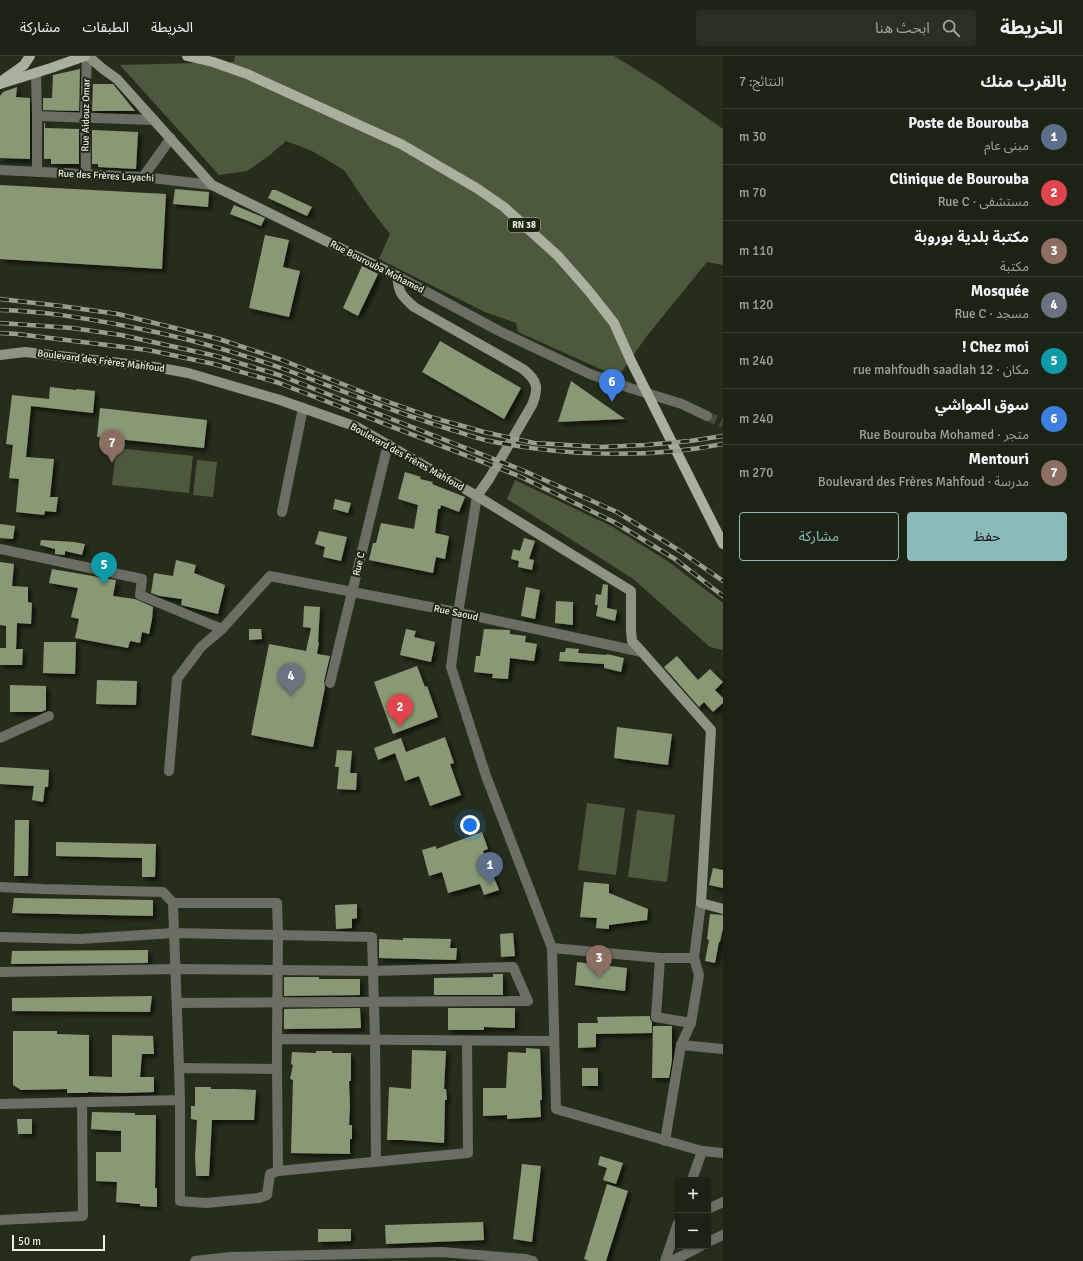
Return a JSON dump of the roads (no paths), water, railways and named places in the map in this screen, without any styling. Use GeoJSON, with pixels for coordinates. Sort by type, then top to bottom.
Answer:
{"type":"FeatureCollection","features":[{"type":"Feature","properties":{"kind":"main road"},"geometry":{"type":"LineString","coordinates":[[0,83],[24,65],[30,56]]}},
{"type":"Feature","properties":{"kind":"main road"},"geometry":{"type":"LineString","coordinates":[[68,56],[85,57]]}},
{"type":"Feature","properties":{"kind":"main road","name":"RN 38"},"geometry":{"type":"LineString","coordinates":[[187,56],[213,62],[247,74],[401,144],[478,189],[504,207],[558,256],[614,323],[723,544]]}},
{"type":"Feature","properties":{"kind":"main road"},"geometry":{"type":"LineString","coordinates":[[0,83],[85,57]]}},
{"type":"Feature","properties":{"kind":"street","name":"Rue Aidouz Omar"},"geometry":{"type":"LineString","coordinates":[[85,57],[86,175]]}},
{"type":"Feature","properties":{"kind":"street","name":"Rue Bourouba Mohamed"},"geometry":{"type":"LineString","coordinates":[[85,57],[117,79],[171,138],[194,166],[212,184],[397,276],[499,331],[590,374],[682,404],[707,416]]}},
{"type":"Feature","properties":{"kind":"street"},"geometry":{"type":"LineString","coordinates":[[36,73],[37,172]]}},
{"type":"Feature","properties":{"kind":"street"},"geometry":{"type":"LineString","coordinates":[[37,116],[154,120]]}},
{"type":"Feature","properties":{"kind":"street"},"geometry":{"type":"LineString","coordinates":[[143,176],[171,138]]}},
{"type":"Feature","properties":{"kind":"street","name":"Rue des Frères Layachi"},"geometry":{"type":"LineString","coordinates":[[0,170],[86,175],[143,176],[212,184]]}},
{"type":"Feature","properties":{"kind":"street"},"geometry":{"type":"LineString","coordinates":[[397,276],[398,287],[402,296],[414,307],[523,369],[532,376],[536,386],[537,394],[532,405],[489,479],[477,496],[451,667],[486,776],[552,948],[553,1041],[556,1109],[702,1151],[723,1153]]}},
{"type":"Feature","properties":{"kind":"street","name":"Boulevard des Frères Mahfoud"},"geometry":{"type":"LineString","coordinates":[[0,355],[25,352],[154,367],[188,373],[280,400],[357,427],[477,496],[631,592],[632,641],[642,652]]}},
{"type":"Feature","properties":{"kind":"street"},"geometry":{"type":"LineString","coordinates":[[282,512],[303,408]]}},
{"type":"Feature","properties":{"kind":"street","name":"Rue C"},"geometry":{"type":"LineString","coordinates":[[330,683],[388,444]]}},
{"type":"Feature","properties":{"kind":"street"},"geometry":{"type":"LineString","coordinates":[[0,549],[142,579],[140,596],[222,629],[201,647],[177,679],[169,771]]}},
{"type":"Feature","properties":{"kind":"street","name":"Rue Saoud"},"geometry":{"type":"LineString","coordinates":[[222,629],[270,576],[458,613],[642,652]]}},
{"type":"Feature","properties":{"kind":"street"},"geometry":{"type":"LineString","coordinates":[[642,652],[711,730],[701,903],[694,958],[699,975],[691,1023],[681,1045],[665,1141]]}},
{"type":"Feature","properties":{"kind":"street"},"geometry":{"type":"LineString","coordinates":[[0,738],[48,716]]}},
{"type":"Feature","properties":{"kind":"street"},"geometry":{"type":"LineString","coordinates":[[0,887],[163,892],[172,903],[180,1068],[180,1201],[206,1203],[259,1198],[267,1195],[270,1174],[278,1171],[468,1153],[467,1041]]}},
{"type":"Feature","properties":{"kind":"street"},"geometry":{"type":"LineString","coordinates":[[172,903],[277,904],[278,1171]]}},
{"type":"Feature","properties":{"kind":"street"},"geometry":{"type":"LineString","coordinates":[[701,903],[723,908]]}},
{"type":"Feature","properties":{"kind":"street"},"geometry":{"type":"LineString","coordinates":[[0,937],[80,939],[174,933],[372,937],[376,1161]]}},
{"type":"Feature","properties":{"kind":"street"},"geometry":{"type":"LineString","coordinates":[[552,948],[660,958],[694,958]]}},
{"type":"Feature","properties":{"kind":"street"},"geometry":{"type":"LineString","coordinates":[[660,958],[656,1017],[691,1023]]}},
{"type":"Feature","properties":{"kind":"street"},"geometry":{"type":"LineString","coordinates":[[0,972],[175,969],[373,971],[513,966],[528,1001],[176,1003]]}},
{"type":"Feature","properties":{"kind":"street"},"geometry":{"type":"LineString","coordinates":[[277,1039],[553,1041]]}},
{"type":"Feature","properties":{"kind":"street"},"geometry":{"type":"LineString","coordinates":[[681,1045],[723,1049]]}},
{"type":"Feature","properties":{"kind":"street"},"geometry":{"type":"LineString","coordinates":[[180,1068],[277,1069]]}},
{"type":"Feature","properties":{"kind":"street"},"geometry":{"type":"LineString","coordinates":[[0,1104],[180,1100]]}},
{"type":"Feature","properties":{"kind":"street"},"geometry":{"type":"LineString","coordinates":[[0,1220],[83,1216],[82,1102]]}},
{"type":"Feature","properties":{"kind":"street"},"geometry":{"type":"LineString","coordinates":[[693,1177],[702,1151]]}},
{"type":"Feature","properties":{"kind":"street"},"geometry":{"type":"LineString","coordinates":[[711,1208],[723,1202]]}},
{"type":"Feature","properties":{"kind":"street"},"geometry":{"type":"LineString","coordinates":[[665,1261],[675,1232]]}},
{"type":"Feature","properties":{"kind":"street"},"geometry":{"type":"LineString","coordinates":[[711,1241],[723,1235]]}},
{"type":"Feature","properties":{"kind":"street"},"geometry":{"type":"LineString","coordinates":[[672,1261],[695,1249]]}},
{"type":"Feature","properties":{"kind":"street"},"geometry":{"type":"LineString","coordinates":[[196,1261],[230,1257],[265,1259],[442,1252],[526,1259],[533,1261]]}},
{"type":"Feature","properties":{"kind":"tunnel"},"geometry":{"type":"LineString","coordinates":[[707,416],[723,423]]}},
{"type":"Feature","properties":{"kind":"railway"},"geometry":{"type":"LineString","coordinates":[[0,299],[118,314],[219,339],[282,360],[380,399],[434,418],[484,432],[534,443],[601,447],[646,445],[723,436]]}},
{"type":"Feature","properties":{"kind":"railway"},"geometry":{"type":"LineString","coordinates":[[0,310],[48,313],[95,320],[165,334],[204,344],[281,368],[384,407],[480,439],[543,449],[604,454],[665,452],[723,444]]}},
{"type":"Feature","properties":{"kind":"railway"},"geometry":{"type":"LineString","coordinates":[[0,323],[72,328],[121,335],[216,356],[279,375],[522,470],[617,512],[680,551],[723,581]]}},
{"type":"Feature","properties":{"kind":"railway"},"geometry":{"type":"LineString","coordinates":[[0,333],[148,350],[214,364],[279,383],[519,476],[614,522],[675,559],[723,596]]}},
{"type":"Feature","properties":{"kind":"place","name":"سوق المواشي"},"geometry":{"type":"Point","coordinates":[612,402]}},
{"type":"Feature","properties":{"kind":"place","name":"Mentouri"},"geometry":{"type":"Point","coordinates":[112,463]}},
{"type":"Feature","properties":{"kind":"place","name":"Chez moi !"},"geometry":{"type":"Point","coordinates":[104,585]}},
{"type":"Feature","properties":{"kind":"place","name":"Mosquée"},"geometry":{"type":"Point","coordinates":[291,696]}},
{"type":"Feature","properties":{"kind":"place","name":"Clinique de Bourouba"},"geometry":{"type":"Point","coordinates":[400,727]}},
{"type":"Feature","properties":{"kind":"place","name":"Poste de Bourouba"},"geometry":{"type":"Point","coordinates":[490,885]}},
{"type":"Feature","properties":{"kind":"place","name":"مكتبة بلدية بوروبة"},"geometry":{"type":"Point","coordinates":[599,978]}}]}
